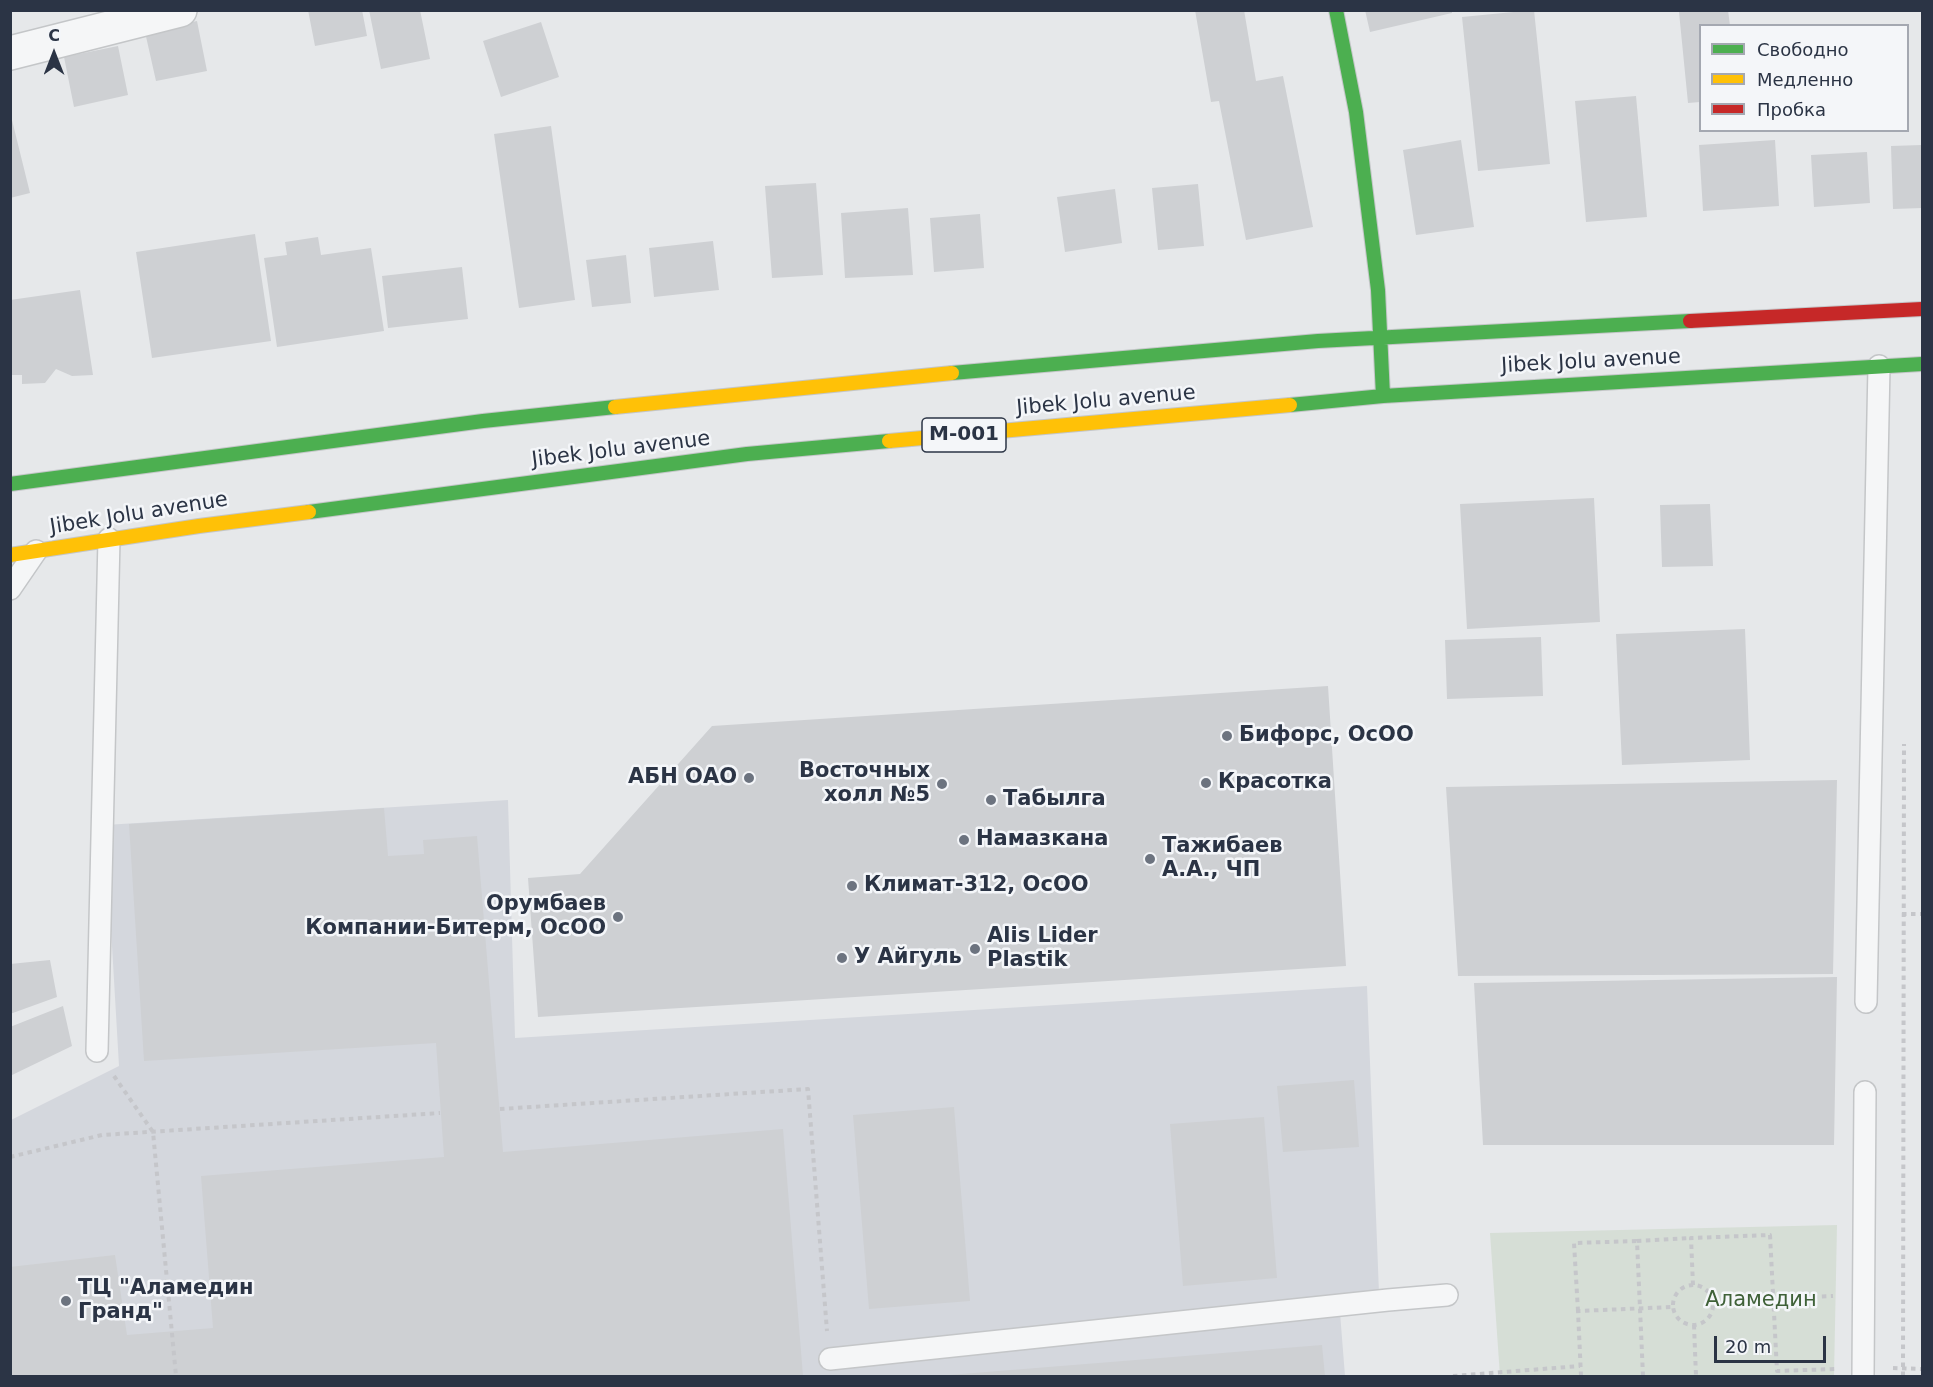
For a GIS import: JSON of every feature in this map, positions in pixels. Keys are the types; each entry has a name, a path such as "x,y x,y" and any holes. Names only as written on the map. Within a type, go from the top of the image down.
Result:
{"main road":[{"path":"1336,10 1356,112 1378,290 1383,396"},
{"name":"Jibek Jolu avenue","path":"10,484 506,418 913,376 1318,341 1923,309"},
{"name":"Jibek Jolu avenue","path":"10,555 109,539 747,454 1383,396 1923,364"}],"street":[{"path":"10,53 180,10"}],"lane":[{"path":"1866,1002 1879,366"},
{"path":"96,1050 109,539"},
{"path":"10,589 36,551"},
{"path":"1863,1372 1865,1092"},
{"path":"830,1359 1447,1295"}],"path":[{"path":"1903,1377 1904,739"},
{"path":"96,1050 153,1132 176,1377"},
{"path":"500,1108 808,1089 830,1359"},
{"path":"10,1157 102,1135 440,1113"},
{"path":"1581,1377 1574,1243 1770,1235 1777,1371 1863,1372 1923,1368"},
{"path":"1691,1238 1693,1285"},
{"path":"1637,1241 1643,1377"},
{"path":"1693,1285 1702,1287 1710,1294 1714,1302 1711,1314 1704,1322 1694,1325 1684,1323 1676,1316 1673,1307 1675,1296 1682,1288 1693,1285"},
{"path":"1714,1302 1903,1293"},
{"path":"1578,1311 1673,1307"},
{"path":"1694,1325 1696,1377"},
{"path":"1453,1376 1580,1366"}],"shaded area":[{"path":"508,800 515,1038 1367,986 1379,1293 1339,1300 1345,1376 11,1376 11,1120 119,1066 105,825"}],"green space":[{"name":"Аламедин","path":"1837,1225 1834,1376 1500,1376 1490,1233"}],"building":[{"path":"308,10 362,10 367,36 315,46"},
{"path":"369,10 420,10 430,59 381,69"},
{"path":"1195,10 1244,10 1256,81 1283,76 1313,227 1246,240 1219,101 1211,102"},
{"path":"1365,10 1452,10 1452,13 1370,32"},
{"path":"1534,10 1550,164 1478,171 1462,17"},
{"path":"1728,10 1730,24 1699,24 1699,102 1688,103 1679,12"},
{"path":"197,21 207,71 156,81 145,32"},
{"path":"541,22 559,77 501,97 483,41"},
{"path":"118,46 128,95 74,107 64,57"},
{"path":"1636,96 1647,217 1586,222 1575,101"},
{"path":"10,117 30,193 10,198"},
{"path":"551,126 575,300 519,308 494,134"},
{"path":"1461,140 1474,227 1416,235 1403,150"},
{"path":"1775,140 1779,206 1703,211 1699,145"},
{"path":"1922,145 1922,208 1893,209 1891,146"},
{"path":"1867,152 1870,203 1814,207 1811,155"},
{"path":"816,183 823,275 772,278 765,186"},
{"path":"1198,184 1204,246 1158,250 1152,188"},
{"path":"1115,189 1122,243 1065,252 1057,197"},
{"path":"908,208 913,275 845,278 841,213"},
{"path":"980,214 984,268 934,272 930,218"},
{"path":"255,234 271,341 152,358 136,252"},
{"path":"318,237 321,255 371,248 384,331 277,347 264,258 287,255 285,242"},
{"path":"713,241 719,290 654,297 649,248"},
{"path":"626,255 631,303 592,307 586,260"},
{"path":"462,267 468,319 388,328 382,276"},
{"path":"80,290 93,375 72,376 56,369 45,383 22,384 22,375 10,375 10,300"},
{"path":"1594,498 1600,622 1467,629 1460,504"},
{"path":"1710,504 1713,566 1662,567 1660,505"},
{"path":"1745,629 1750,760 1622,765 1616,634"},
{"path":"1541,637 1543,696 1447,699 1445,640"},
{"name":"Табылга","path":"1328,686 1346,966 538,1017 528,878 580,874 712,726"},
{"path":"1837,780 1833,974 1458,976 1446,787"},
{"path":"384,808 388,856 424,854 423,840 477,836 503,1152 783,1129 803,1376 10,1376 10,1267 115,1255 127,1335 213,1328 201,1176 444,1157 436,1043 144,1061 129,824"},
{"path":"50,960 57,997 10,1014 10,964"},
{"path":"1837,977 1834,1145 1483,1145 1474,983"},
{"path":"63,1006 72,1046 10,1076 10,1027"},
{"path":"1354,1080 1359,1147 1283,1152 1277,1086"},
{"path":"954,1107 970,1301 869,1309 853,1115"},
{"path":"1264,1117 1277,1278 1183,1286 1170,1124"},
{"path":"1322,1345 1325,1376 949,1376 949,1375"}],"traffic: fast":[{"path":"1336,10 1356,112 1378,290 1383,396"},
{"path":"952,373 1318,341 1690,321"},
{"path":"1290,405 1383,396 1922,364"},
{"path":"10,484 483,421 615,407"},
{"path":"309,512 747,454 889,441"}],"traffic: slow":[{"path":"615,407 952,373"},
{"path":"889,441 1290,405"},
{"path":"10,555 199,526 309,512"}],"traffic: jam":[{"path":"1690,321 1922,309"}],"place":[{"name":"Бифорс, ОсОО","path":"1227,736"},
{"name":"АБН ОАО","path":"749,778"},
{"name":"Красотка","path":"1206,783"},
{"name":"Восточных холл №5","path":"942,784"},
{"name":"Табылга","path":"991,800"},
{"name":"Намазкана","path":"964,840"},
{"name":"Тажибаев А.А., ЧП","path":"1150,859"},
{"name":"Климат-312, ОсОО","path":"852,886"},
{"name":"Орумбаев Компании-Битерм, ОсОО","path":"618,917"},
{"name":"Alis Lider Plastik","path":"975,949"},
{"name":"У Айгуль","path":"842,958"},
{"name":"ТЦ \"Аламедин Гранд\"","path":"66,1301"}]}
